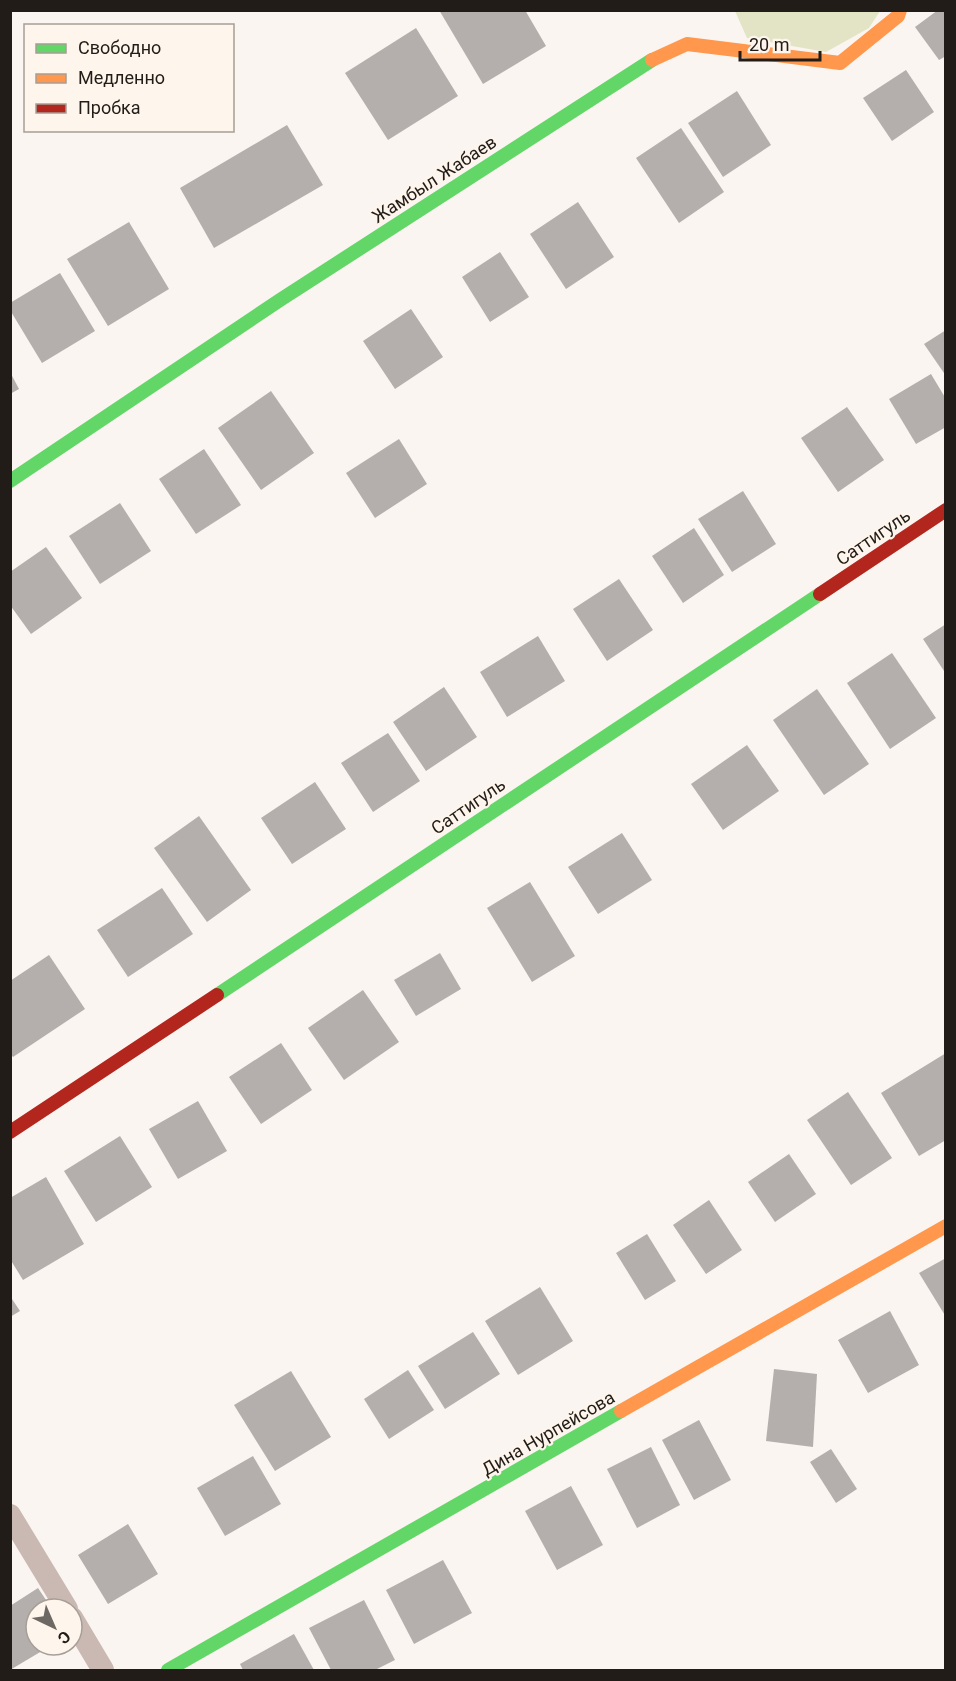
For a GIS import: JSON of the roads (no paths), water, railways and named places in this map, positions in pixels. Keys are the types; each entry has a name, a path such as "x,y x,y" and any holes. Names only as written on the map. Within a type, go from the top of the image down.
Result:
{"street":[{"name":"Жамбыл Жабаев","path":"10,481 290,294 652,60 687,45 840,63 898,16 900,10"},
{"name":"Саттигуль","path":"10,1132 945,510"},
{"name":"Дина Нурпейсова","path":"168,1671 945,1226"},
{"path":"10,1515 60,1597"},
{"path":"84,1639 103,1671"}]}
